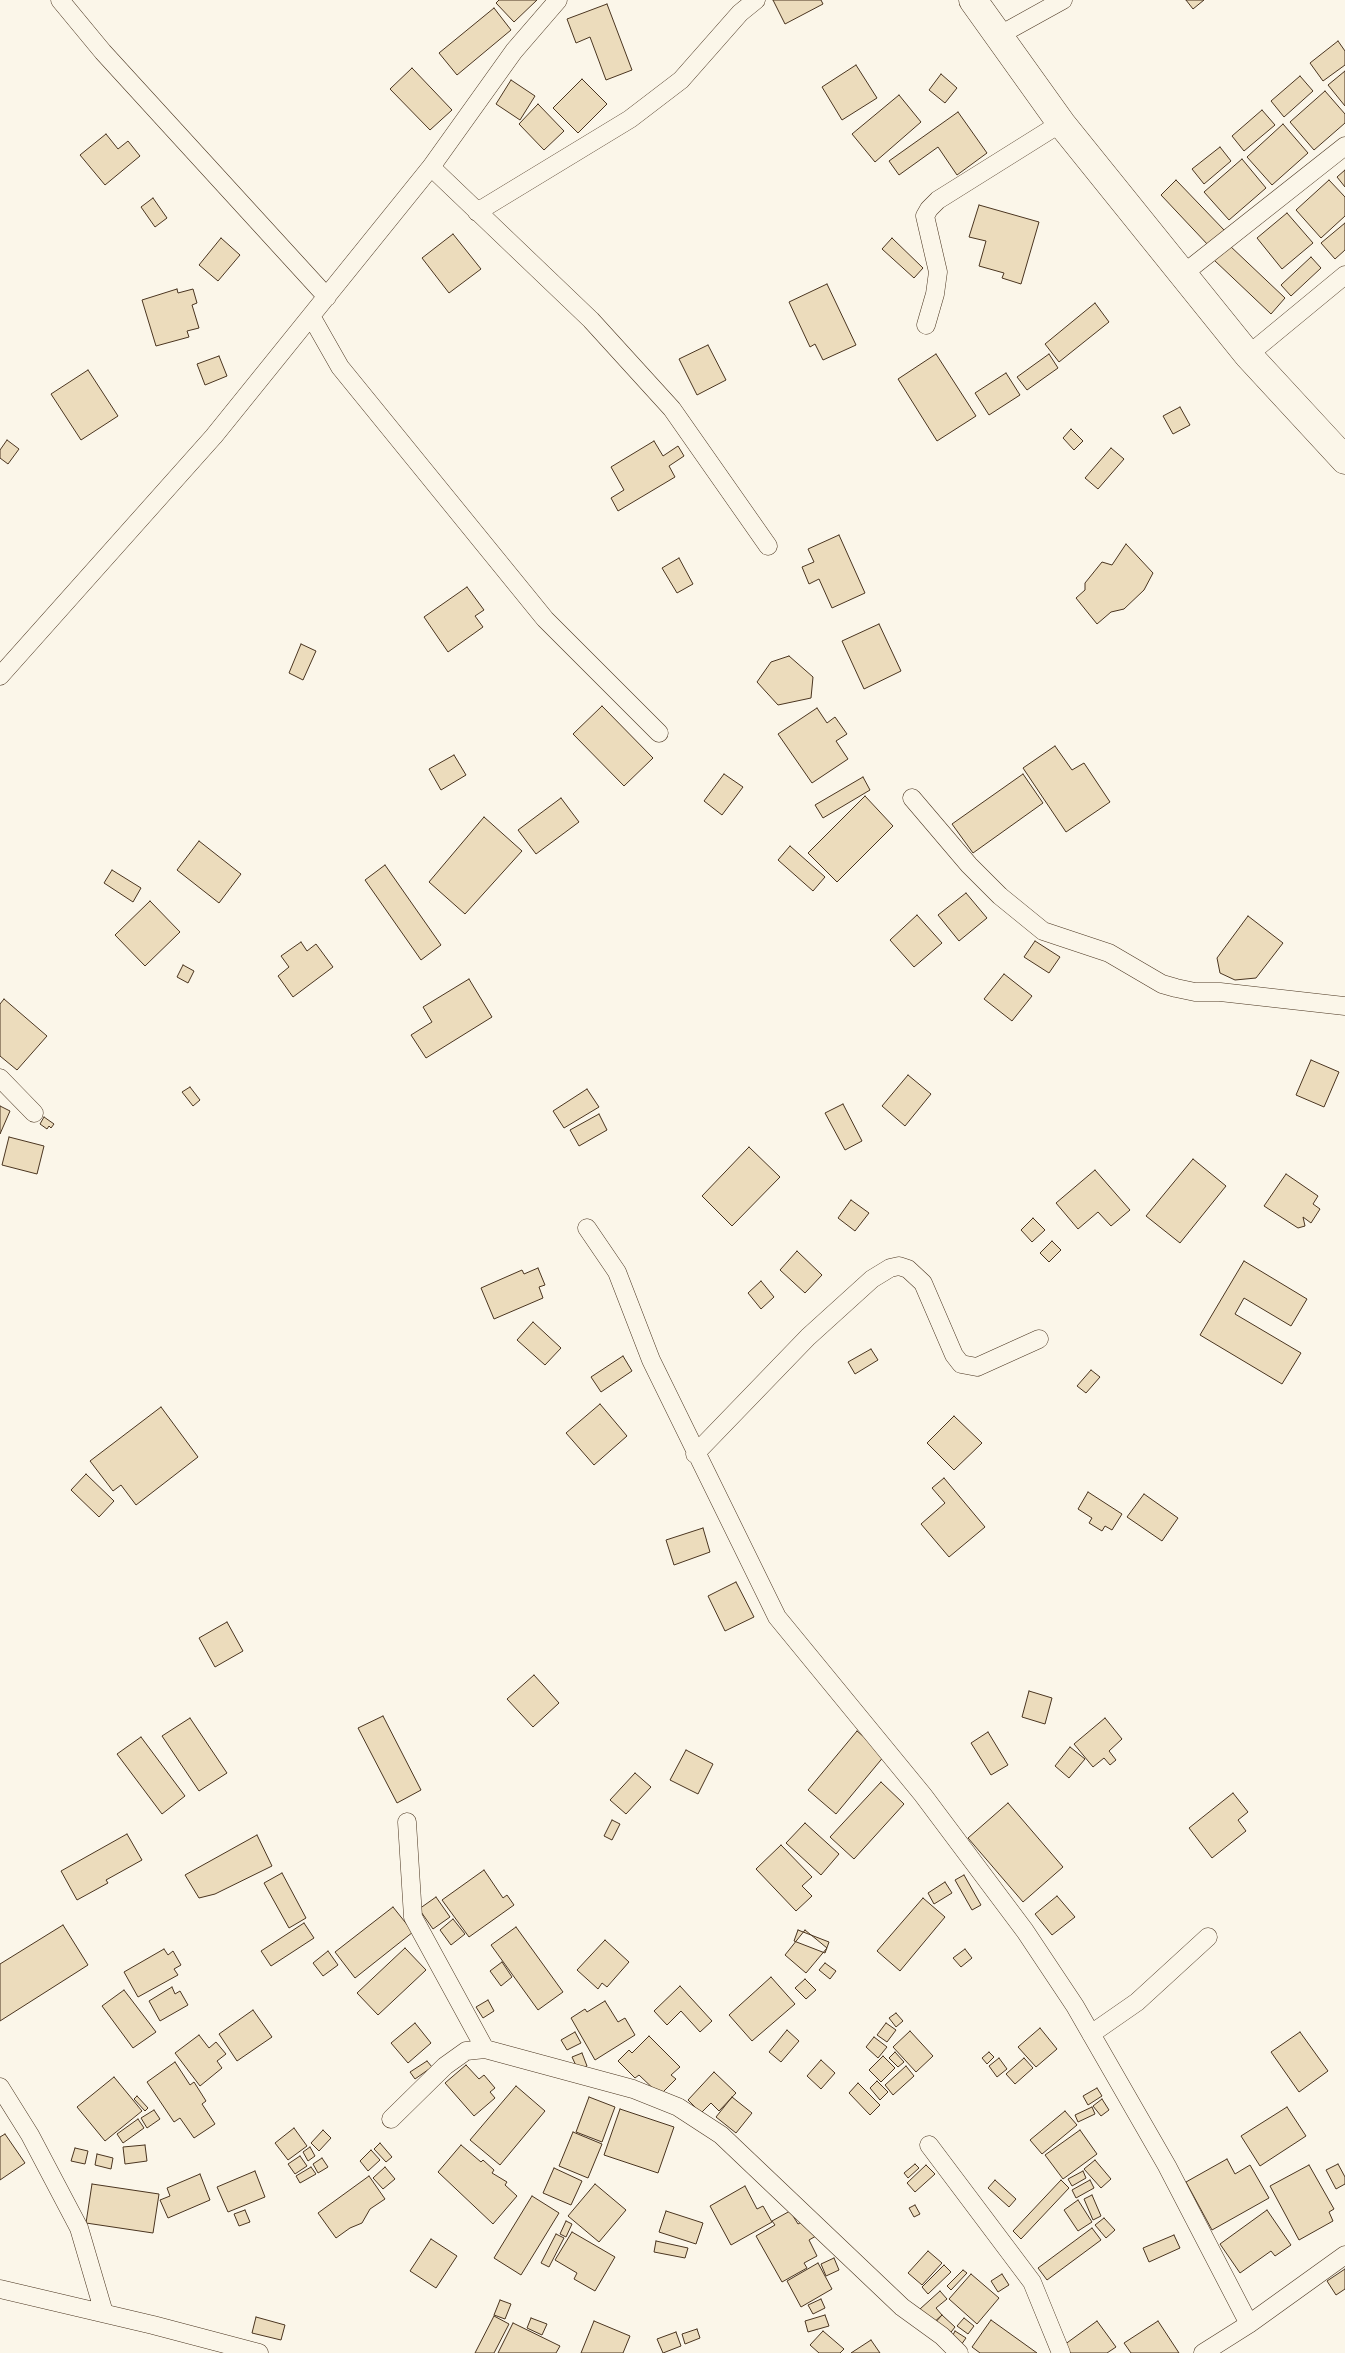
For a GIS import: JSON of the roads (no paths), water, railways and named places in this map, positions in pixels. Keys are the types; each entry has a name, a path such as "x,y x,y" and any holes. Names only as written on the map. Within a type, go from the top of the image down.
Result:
{"main road":[{"path":"973,0 1061,123 1248,355 1345,460"}],"street":[{"path":"60,0 103,52 327,297"},
{"path":"0,676 214,436 431,167 514,51 558,0"},
{"path":"477,212 630,119 681,80 740,13 756,0"},
{"path":"998,36 1063,0"},
{"path":"926,325 936,294 938,272 925,216 929,209 938,200 1061,123"},
{"path":"1183,274 1345,146"},
{"path":"431,167 591,320 672,409 768,546"},
{"path":"1248,355 1345,275"},
{"path":"311,316 340,367 538,611 659,733"},
{"path":"912,798 969,865 1000,896 1043,931 1109,953 1162,984 1176,988 1194,992 1220,992 1345,1006"},
{"path":"0,1078 34,1114"},
{"path":"586,1228 617,1272 651,1360 695,1454 777,1617 923,1795 1025,1931 1091,2034 1172,2174 1249,2324"},
{"path":"695,1454 814,1330 872,1279 890,1268 899,1266 908,1269 923,1283 954,1355 961,1364 977,1367 1039,1339"},
{"path":"407,1822 413,1917 485,2049"},
{"path":"1091,2034 1137,2002 1208,1937"},
{"path":"391,2119 446,2066 466,2051 485,2049 633,2089 678,2107 721,2135 902,2307 942,2336 959,2353"},
{"path":"0,2087 30,2135 79,2228 104,2313"},
{"path":"929,2145 1032,2282 1061,2353"},
{"path":"1203,2353 1249,2324 1345,2255"},
{"path":"0,2289 104,2313 259,2353"}]}
